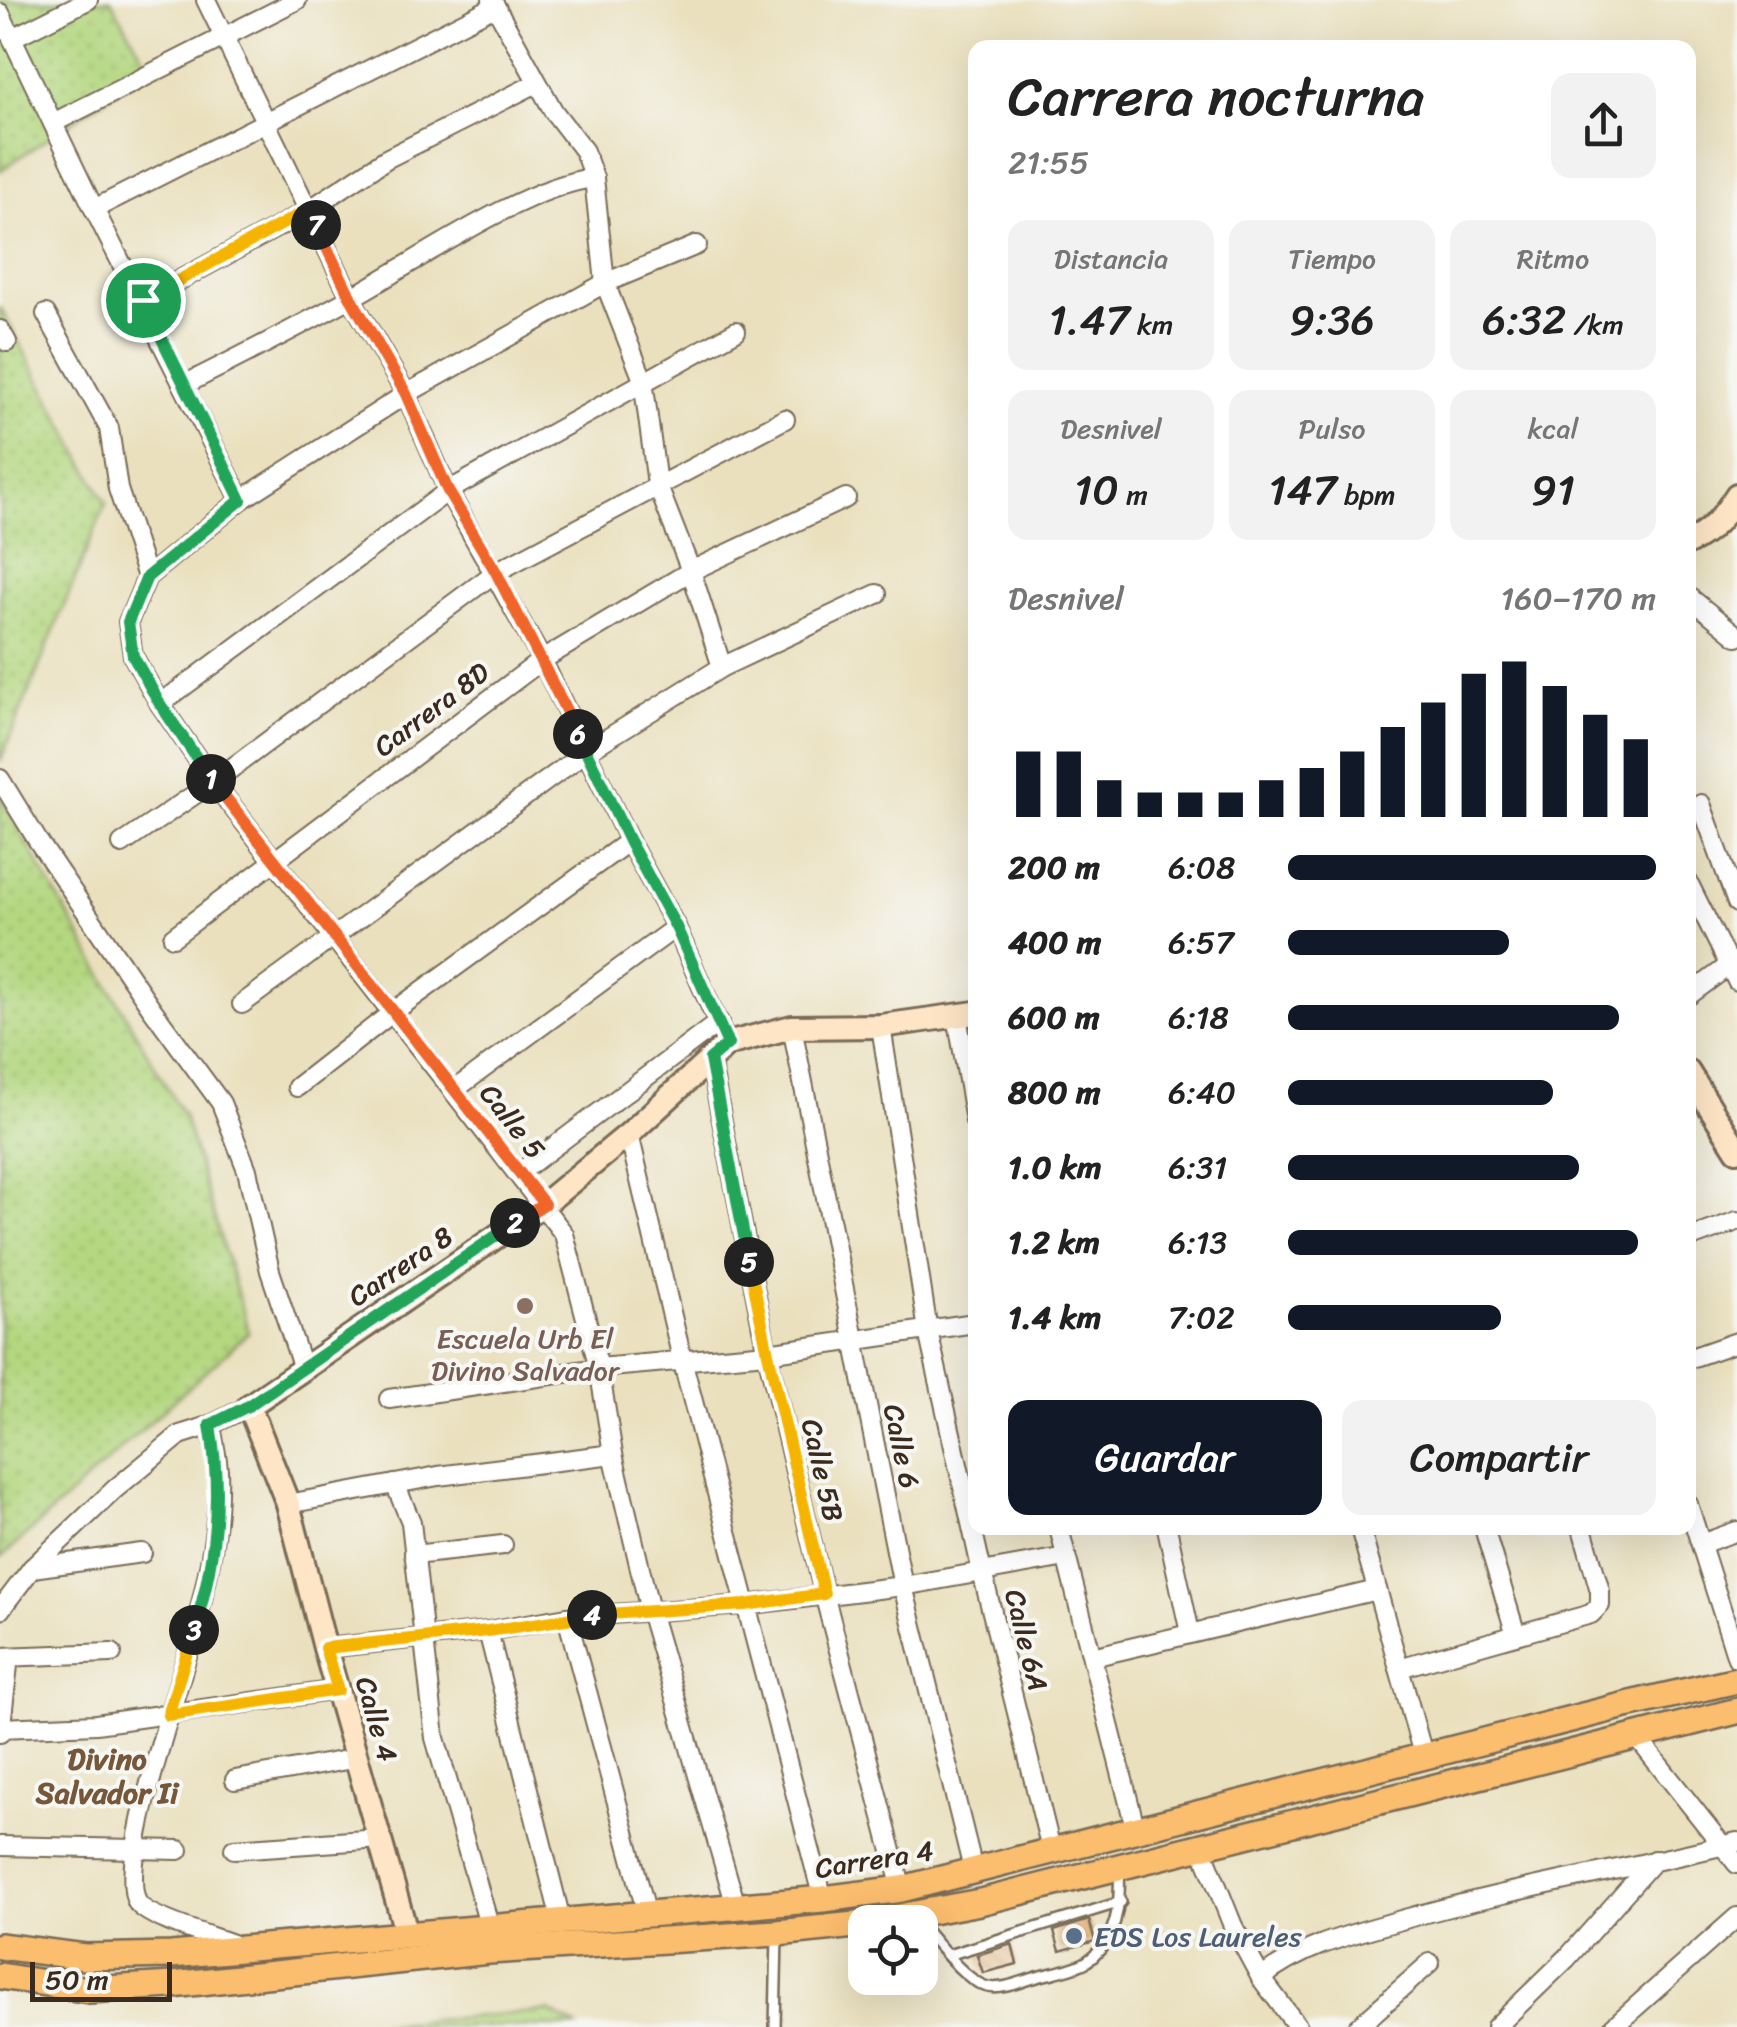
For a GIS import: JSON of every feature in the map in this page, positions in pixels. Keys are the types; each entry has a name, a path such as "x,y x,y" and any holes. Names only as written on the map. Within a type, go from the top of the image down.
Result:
{"main road":[{"name":"Carrera 4","path":"0,1946 85,1957 170,1955 823,1899 902,1888 1737,1680"},
{"path":"938,1915 1118,1866 1737,1711"},
{"path":"0,1976 89,1990 172,1986 489,1951 848,1925"}],"street":[{"path":"12,38 88,0"},
{"name":"Calle 5B","path":"206,0 351,298 406,394 448,491 496,572 629,841 676,927 719,1042 768,1353 824,1594 902,1888"},
{"path":"52,122 297,0"},
{"path":"94,209 267,124 494,3 554,112 584,151 594,178 605,283 643,380 657,484 722,667"},
{"path":"0,13 241,500"},
{"path":"143,300 308,210 386,158 537,82"},
{"path":"184,385 500,214 568,180 594,178"},
{"path":"46,314 109,428 118,490 147,577 241,500 406,394 605,283 697,245"},
{"path":"160,704 448,491 736,331"},
{"path":"122,844 213,782 496,572 785,418"},
{"path":"1696,539 1720,521 1737,495"},
{"name":"Carrera 8D","path":"173,937 542,660 691,571 846,498"},
{"name":"Calle 5","path":"147,577 128,622 133,656 160,704 213,782 564,1234 599,1368 613,1454 650,1611 736,1906"},
{"path":"242,1004 587,752 722,667 877,594"},
{"path":"1696,603 1737,636"},
{"path":"0,779 152,1009 222,1103 247,1170 270,1271 303,1369"},
{"path":"1701,804 1737,903"},
{"path":"298,1087 393,1012 629,841"},
{"path":"1696,897 1734,969 1696,991"},
{"path":"454,1090 676,927"},
{"path":"519,1173 719,1042 792,1027 881,1026 966,1015"},
{"name":"Calle 6A","path":"881,1026 928,1331 968,1510"},
{"name":"Calle 6","path":"792,1027 903,1586 974,1873"},
{"name":"Carrera 8","path":"32,1568 180,1435 248,1406 544,1204 629,1134 719,1042"},
{"path":"1696,1085 1737,1149"},
{"path":"629,1134 683,1363 823,1899"},
{"path":"1696,1237 1737,1221"},
{"path":"389,1399 599,1368 768,1353 968,1324"},
{"path":"1696,1356 1737,1342"},
{"name":"Calle 4","path":"248,1406 288,1504 408,1935"},
{"path":"210,1425 218,1470 213,1538 199,1616 168,1715 134,1851 133,1884 138,1904 157,1918 245,1948"},
{"path":"288,1504 395,1484 613,1454"},
{"path":"395,1484 411,1522 436,1738 490,1928"},
{"path":"1700,1544 1737,1530"},
{"path":"1696,1531 1737,1658"},
{"name":"Calle 6A","path":"974,1535 1052,1853"},
{"path":"1061,1535 1136,1831"},
{"path":"1169,1535 1190,1632"},
{"path":"1362,1535 1424,1758"},
{"path":"1486,1535 1516,1635"},
{"path":"1399,1668 1590,1614 1600,1605 1600,1591 1584,1535"},
{"path":"414,1555 503,1545"},
{"path":"0,1610 32,1568 142,1553"},
{"path":"325,1648 488,1631 567,1617 745,1605 903,1586 1066,1557"},
{"path":"1092,1656 1377,1590"},
{"path":"567,1617 648,1914"},
{"path":"488,1631 561,1920"},
{"path":"112,1653 4,1657 0,1730 96,1724 338,1690"},
{"path":"1636,1736 1730,1844 1737,1864"},
{"path":"235,1780 358,1758"},
{"path":"234,1849 381,1839"},
{"path":"1261,1978 1290,1956 1343,1936 1478,1898 1730,1844"},
{"path":"0,1846 180,1850"},
{"path":"1201,1846 1233,1926 1261,1978 1298,2027"},
{"path":"1496,2027 1567,1958 1654,1860"},
{"path":"1613,2027 1737,1918"},
{"path":"1358,2027 1430,1963"}],"lane":[{"path":"938,1944 972,1979 986,1987 1002,1988 1084,1963 1109,1936 1121,1902 1118,1866"},
{"path":"902,1888 910,1905"},
{"path":"948,1955 1121,1902"},
{"path":"775,2027 777,1933"}],"green space":[{"path":"0,0 111,0 150,68 0,171"},
{"path":"0,307 106,503 0,762"},
{"path":"0,796 184,1117 249,1332 0,1559"},
{"path":"549,2011 577,2027 351,2026"}],"building":[{"name":"EDS Los Laureles","path":"1089,1920 1095,1941 1060,1951 1054,1931"},
{"name":"EDS Los Laureles","path":"1012,1944 1017,1964 983,1973 977,1955"}],"place":[{"name":"Escuela Urb El Divino Salvador","path":"525,1306"},
{"name":"EDS Los Laureles","path":"1074,1936"}],"district":[{"name":"Divino Salvador Ii","path":"107,1776"}],"route":[{"path":"308,210 351,298 406,394 448,491 542,660 629,841 676,927 728,1044 710,1059 768,1353 824,1594 745,1605 567,1617 488,1631 325,1648 338,1690 168,1715 199,1616 213,1538 218,1470 210,1425 248,1406 544,1204 213,782 133,656 128,622 147,577 241,500 143,300 308,210"}]}
